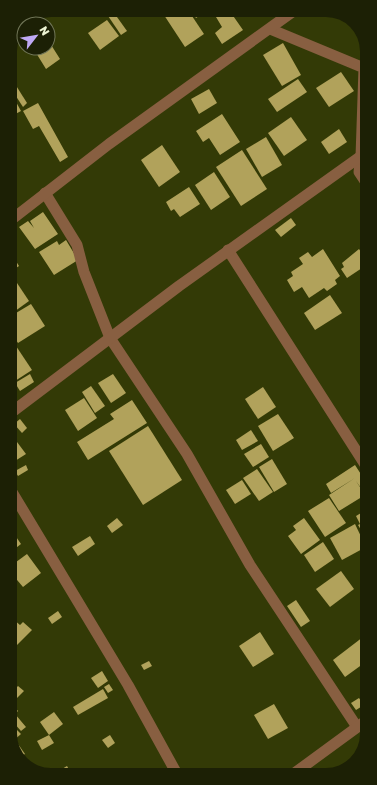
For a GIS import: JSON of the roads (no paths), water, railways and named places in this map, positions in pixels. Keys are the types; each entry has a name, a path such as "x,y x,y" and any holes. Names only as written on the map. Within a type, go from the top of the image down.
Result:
{"street":[{"path":"17,215 109,144 270,29 284,17"},
{"path":"270,29 360,66"},
{"path":"17,408 228,250 360,157"},
{"path":"337,173 360,176"},
{"path":"45,193 77,246 84,272 110,338 188,454 250,565 357,727"},
{"path":"228,250 360,457"},
{"path":"17,500 128,685 174,768"},
{"path":"301,768 360,725"}]}
